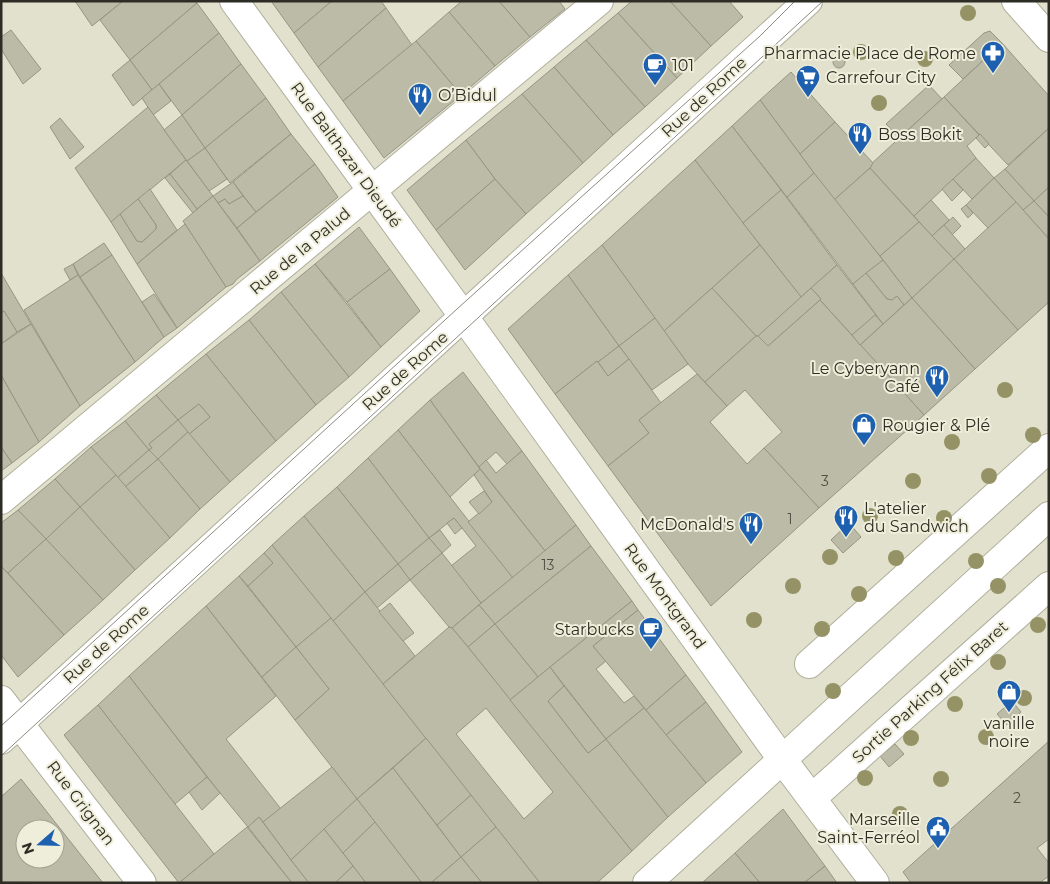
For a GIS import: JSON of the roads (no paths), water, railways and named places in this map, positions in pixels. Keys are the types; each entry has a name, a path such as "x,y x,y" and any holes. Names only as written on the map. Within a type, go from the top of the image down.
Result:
{"street":[{"name":"Rue Balthazar Dieudé","path":"234,1 461,313"},
{"name":"Rue de la Palud","path":"1,500 599,1"},
{"name":"Rue de Rome","path":"10,731 461,313 808,1"},
{"path":"1016,1 1049,38"},
{"name":"Rue Montgrand","path":"461,313 782,759 875,883"},
{"path":"809,664 1049,448"},
{"path":"647,883 1049,516"},
{"name":"Sortie Parking Félix Baret","path":"812,798 1049,586"},
{"name":"Rue Grignan","path":"1,700 10,731 142,883"}],"tram line":[{"path":"1,726 457,309 760,36 795,1"},
{"path":"1,756 823,1"}],"place":[{"name":"Pharmacie Place de Rome","path":"993,74"},
{"name":"101","path":"655,86"},
{"name":"Carrefour City","path":"808,98"},
{"name":"O’Bidul","path":"420,116"},
{"name":"Boss Bokit","path":"860,155"},
{"name":"Le Cyberyann Café","path":"937,398"},
{"name":"Rougier & Plé","path":"864,446"},
{"name":"L'atelier du Sandwich","path":"846,538"},
{"name":"McDonald's","path":"751,545"},
{"name":"Starbucks","path":"651,650"},
{"name":"vanille noire","path":"1009,713"},
{"name":"Marseille Saint-Ferréol","path":"938,849"}]}
